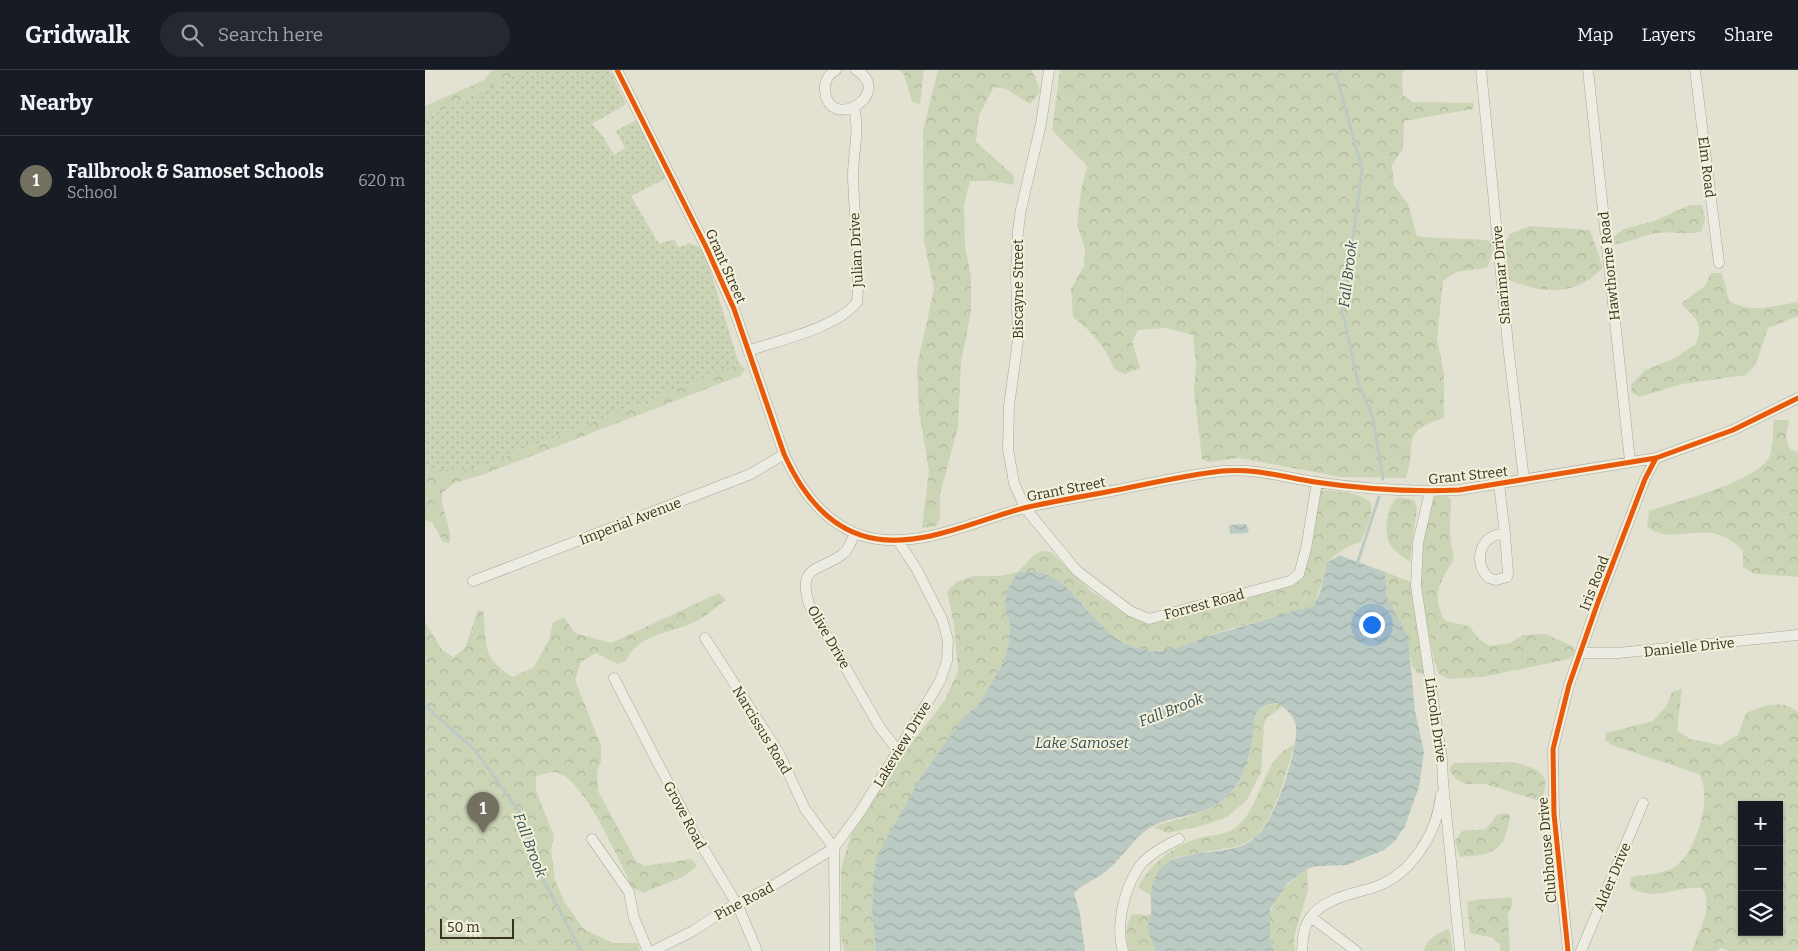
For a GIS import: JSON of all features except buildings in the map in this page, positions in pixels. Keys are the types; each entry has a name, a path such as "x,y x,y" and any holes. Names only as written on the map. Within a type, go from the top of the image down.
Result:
{"street":[{"name":"Grant Street","path":"617,70 707,249 734,309 784,454 804,493 836,523 855,533 876,539 898,541 920,539 1025,508 1219,472 1241,470 1317,482 1430,492 1499,484 1656,458 1733,430 1798,398"},
{"path":"836,70 828,77 825,83 827,97 837,107 843,109 854,107 862,102 867,90 864,77 856,70"},
{"name":"Biscayne Street","path":"1025,508 1014,483 1007,427 1018,340 1016,275 1018,231 1021,209 1041,124 1049,70"},
{"name":"Sharimar Drive","path":"1481,70 1511,382 1524,480"},
{"name":"Hawthorne Road","path":"1588,70 1630,461"},
{"name":"Elm Road","path":"1695,70 1719,264"},
{"name":"Julian Drive","path":"747,351 827,323 849,313 857,302 853,177 857,137 854,107"},
{"name":"Imperial Avenue","path":"473,581 751,474 784,454"},
{"name":"Iris Road","path":"1561,718 1580,653 1645,479 1656,458"},
{"name":"Forrest Road","path":"1025,508 1077,571 1130,611 1149,619 1290,581 1299,574 1306,549 1317,482"},
{"path":"1499,484 1505,534"},
{"name":"Lincoln Drive","path":"1430,492 1418,542 1416,586 1442,760 1460,951"},
{"name":"Olive Drive","path":"855,533 845,553 812,569 806,579 806,593 809,604 879,726 898,751"},
{"name":"Lakeview Drive","path":"834,848 860,812 940,682 947,661 948,640 941,619 929,593 898,541"},
{"name":"Danielle Drive","path":"1580,653 1618,653 1798,635"},
{"name":"Narcissus Road","path":"705,638 779,753 805,809 834,848"},
{"name":"Grove Road","path":"615,678 693,831 737,904 757,951"},
{"name":"Clubhouse Drive","path":"1561,718 1553,749 1553,793 1568,951"},
{"path":"1302,951 1304,930 1311,917 1334,900 1376,886 1395,876 1412,862 1433,824 1440,803 1443,782"},
{"name":"Alder Drive","path":"1581,951 1643,803"},
{"path":"592,839 629,892 635,918 648,951"},
{"path":"1123,951 1120,924 1132,882 1143,863 1159,849 1179,839"},
{"path":"834,848 835,951"},
{"name":"Pine Road","path":"653,951 693,931 834,848"},
{"path":"1311,917 1356,951"}],"green space":[{"path":"492,70 526,70 425,118 425,106 484,80"},
{"path":"526,70 610,70 626,104 592,124 604,138 614,155 625,148 616,131 636,120 667,178 631,196 659,244 674,239 679,248 689,243 699,247 705,253 739,364 473,470 437,470 425,466 425,118"},
{"path":"899,70 924,70 920,104 912,102 904,74"},
{"path":"938,70 1031,70 1036,78 1040,92 1030,104 1006,89 994,87 979,115 976,142 1013,175 1014,185 993,181 970,181 964,204 965,246 971,277 971,311 961,363 958,427 940,494 940,519 936,526 922,528 929,471 919,411 917,366 934,289 924,241 923,131"},
{"path":"1060,70 1404,70 1402,76 1403,95 1413,102 1474,103 1473,109 1404,121 1403,149 1392,165 1394,185 1408,204 1417,236 1491,241 1492,255 1487,268 1456,272 1443,281 1437,339 1444,374 1444,418 1420,428 1415,434 1412,440 1406,478 1341,477 1239,458 1209,462 1202,459 1194,391 1196,364 1193,335 1166,328 1138,330 1132,342 1140,368 1125,374 1114,369 1098,340 1073,317 1071,289 1084,266 1085,249 1077,225 1081,191 1087,166 1052,130"},
{"path":"1690,205 1702,205 1705,219 1701,232 1657,233 1614,244 1614,236 1624,229 1654,221"},
{"path":"1530,226 1590,230 1603,268 1581,284 1558,290 1534,288 1509,280 1505,243 1510,234"},
{"path":"1711,273 1722,273 1729,301 1754,308 1798,302 1798,316 1768,328 1756,364 1746,375 1682,384 1639,397 1632,392 1631,385 1645,370 1671,360 1696,344 1699,330 1697,321 1681,303 1705,286"},
{"path":"739,364 745,369 740,376 482,475 454,483 442,493 450,543 443,542 433,523 425,520 425,466 437,470 473,470"},
{"path":"1774,420 1789,420 1786,438 1790,449 1798,452 1798,577 1755,574 1743,567 1743,551 1720,535 1698,533 1672,535 1656,532 1647,527 1649,511 1734,482 1751,474 1763,465 1771,451"},
{"path":"1320,491 1350,493 1363,497 1368,500 1372,508 1361,542 1341,551 1327,565 1313,606 1216,633 1190,644 1168,650 1146,650 1130,646 1102,629 1084,605 1045,574 1018,573 1005,608 1010,624 1008,647 1002,665 979,704 962,720 921,777 874,871 872,911 876,951 844,951 841,936 841,868 852,832 892,769 945,700 958,671 954,624 947,592 956,582 973,576 1000,576 1018,572 1032,557 1041,551 1051,552 1091,591 1127,615 1155,622 1296,584 1303,574"},
{"path":"1446,495 1451,500 1450,535 1454,560 1444,576 1439,589 1438,604 1445,621 1469,626 1479,639 1489,646 1510,643 1523,635 1545,634 1574,647 1575,653 1569,659 1483,677 1448,679 1438,673 1432,652 1420,587 1423,540 1434,496"},
{"path":"1398,497 1414,500 1417,507 1410,562 1393,548 1387,538 1387,518 1391,506"},
{"path":"1385,572 1411,582 1424,673 1418,674 1412,666 1407,637 1387,598"},
{"path":"719,593 726,600 700,619 653,636 637,646 626,661 618,664 596,653 581,662 575,680 601,746 601,761 597,772 598,791 636,861 644,866 692,859 697,866 685,876 643,893 632,887 600,822 578,789 566,777 555,772 536,776 536,791 554,836 551,849 555,880 565,903 584,929 613,943 638,943 640,951 425,951 425,622 442,650 453,657 465,648 478,610 483,611 487,650 495,663 513,677 534,667 549,640 553,622 564,617 575,633 611,643"},
{"path":"1682,689 1677,730 1690,739 1720,745 1738,735 1746,713 1753,710 1779,704 1798,712 1798,951 1728,951 1721,948 1717,951 1692,951 1706,911 1706,895 1702,888 1657,894 1639,892 1630,887 1631,877 1666,871 1684,859 1701,822 1704,795 1703,783 1699,774 1612,745 1605,740 1606,733 1653,721 1666,706 1672,692"},
{"path":"1279,703 1283,707 1267,717 1264,724 1261,772 1247,800 1227,817 1205,825 1168,833 1153,827 1211,808 1231,792 1243,774 1248,760 1253,724 1258,712 1269,705"},
{"path":"1295,744 1280,792 1267,822 1256,837 1239,846 1177,857 1157,876 1151,896 1138,887 1155,864 1170,852 1187,842 1226,833 1240,824 1247,815 1275,760 1283,751"},
{"path":"1512,762 1528,766 1541,773 1546,784 1540,801 1485,784 1466,784 1455,778 1449,770 1453,763"},
{"path":"1503,813 1510,814 1502,843 1490,852 1460,857 1455,841 1462,831 1486,829 1497,815"},
{"path":"1307,869 1308,890 1294,937 1295,951 1274,951 1270,937 1270,913 1279,895"},
{"path":"1511,897 1513,904 1508,914 1510,951 1500,951 1500,944 1493,938 1470,933 1467,902"},
{"path":"1132,914 1152,915 1148,927 1156,951 1129,951 1126,932"},
{"path":"1449,929 1453,951 1424,951 1430,940 1437,934"}],"water":[{"path":"1246,524 1249,530 1247,533 1230,534 1229,525"},
{"name":"Lake Samoset","path":"1339,555 1385,572 1387,598 1408,637 1415,711 1424,752 1419,787 1405,826 1395,841 1384,850 1347,865 1318,866 1307,869 1287,884 1270,909 1270,937 1274,951 1156,951 1148,926 1153,884 1161,868 1174,859 1226,850 1243,845 1257,836 1271,815 1284,784 1296,738 1294,720 1278,703 1268,705 1256,713 1247,763 1239,781 1228,795 1209,809 1167,820 1148,829 1136,839 1111,867 1074,893 1080,914 1085,951 876,951 872,911 874,871 878,854 921,777 962,719 979,704 1002,665 1008,647 1010,624 1005,608 1006,592 1018,572 1041,573 1057,580 1114,636 1129,645 1155,651 1173,649 1218,633 1313,606 1320,593 1327,563"}],"waterway":[{"name":"Fall Brook","path":"1341,70 1336,74 1362,169 1343,313 1358,383 1373,418 1383,479"},
{"name":"Fall Brook","path":"1357,564 1379,497"},
{"name":"Fall Brook","path":"425,706 475,750 523,817 537,868 581,951"}],"cycle path":[{"path":"617,70 707,249 734,309 784,454 791,469 809,497 820,509 832,520 860,535 877,539 914,539 952,531 1024,508 1170,479 1234,470 1369,488 1423,491 1459,490 1656,458 1733,430 1798,398"},
{"path":"1568,951 1554,814 1553,749 1569,685 1598,602 1645,479 1656,458"}],"place":[{"name":"Fallbrook & Samoset Schools","path":"483,833"}]}
